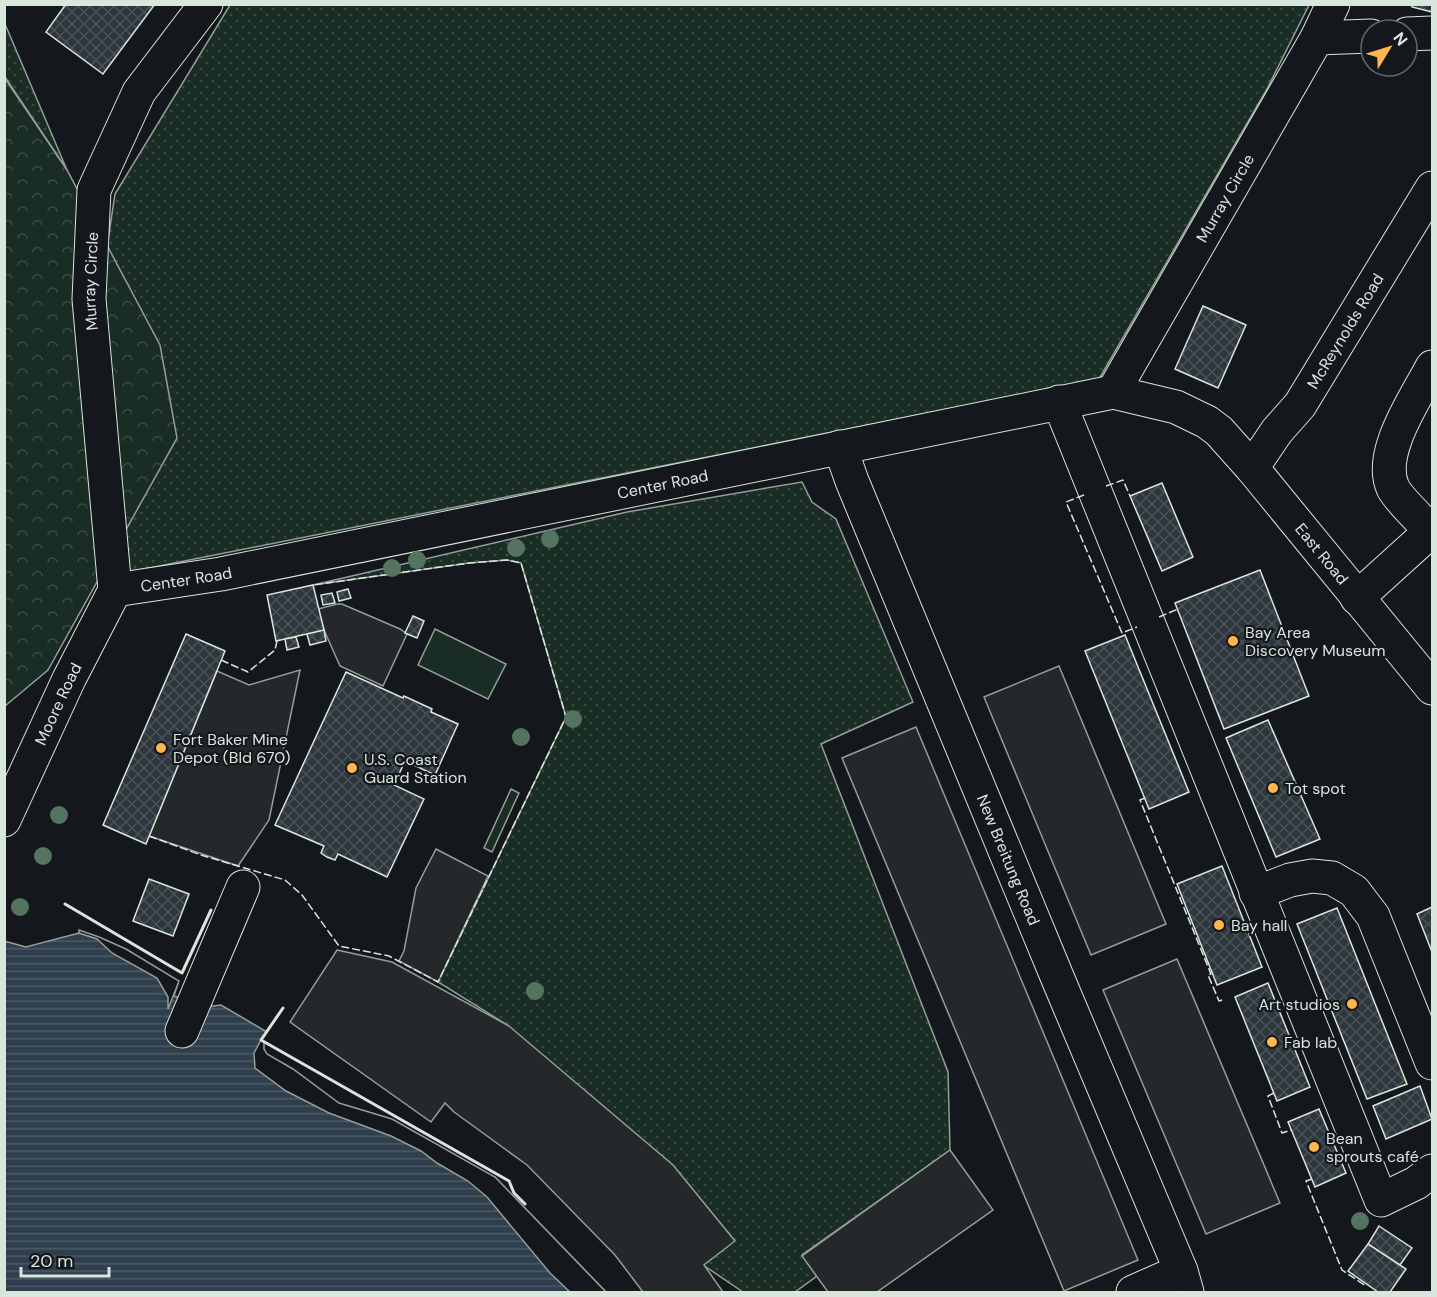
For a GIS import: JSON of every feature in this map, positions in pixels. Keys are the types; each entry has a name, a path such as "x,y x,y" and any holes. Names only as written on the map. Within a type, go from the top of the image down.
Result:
{"street":[{"name":"Murray Circle","path":"115,590 89,299 94,190 139,92 206,4"},
{"name":"Murray Circle","path":"1113,392 1317,38 1333,4"},
{"path":"1317,38 1359,36"},
{"name":"McReynolds Road","path":"1252,468 1277,431 1300,405 1432,188"},
{"path":"1358,598 1431,531 1393,488 1389,466 1393,442 1432,367"},
{"name":"Center Road","path":"115,590 221,574 1113,392 1159,402 1191,413 1207,422"},
{"path":"1059,402 1381,1200 1416,1183 1432,1171"},
{"name":"East Road","path":"1207,422 1219,431 1252,468 1432,688"},
{"name":"New Breitung Road","path":"840,447 852,481 1184,1282"},
{"name":"Moore Road","path":"4,820 69,680 115,590"},
{"path":"1256,893 1290,880 1312,876 1332,878 1354,891 1373,916 1432,1063"},
{"path":"182,1031 243,887"},
{"path":"1132,1293 1184,1282"}],"green space":[{"path":"230,5 1309,5 1267,89 1099,379 114,575 106,254 115,194"},
{"path":"5,24 67,170 5,77"},
{"path":"4,77 67,170 160,345 177,438 48,670 5,706"},
{"path":"802,482 812,502 836,519 913,702 821,744 948,1072 950,1150 802,1255 817,1276 795,1292 743,1292 703,1265 509,1026 438,982 566,717 521,563 507,560 469,563 313,585 627,512"},
{"path":"435,629 506,664 488,699 418,665"},
{"path":"511,789 519,793 492,852 484,848"}],"shaded area":[{"path":"342,604 407,634 383,686 340,666 324,630 318,609"},
{"path":"1059,666 1166,924 1091,955 984,697"},
{"path":"300,670 269,820 238,866 149,836 217,671 249,685"},
{"path":"916,727 1138,1260 1064,1291 842,758"},
{"path":"436,849 488,876 438,982 399,961 404,951 416,888"},
{"path":"337,950 392,962 509,1026 673,1165 735,1241 704,1265 723,1292 643,1292 615,1255 527,1165 445,1103 431,1122 290,1022"},
{"path":"1177,959 1280,1203 1206,1234 1103,990"},
{"path":"950,1150 993,1210 877,1292 828,1292 802,1256"}],"water":[{"path":"79,933 98,939 178,983 174,996 204,1007 221,1005 267,1032 261,1040 265,1056 338,1106 495,1177 606,1292 5,1292 4,941 26,947"}],"pier":[{"path":"79,930 126,949 179,981 168,1009 168,997 157,978 112,953 97,939 79,933"},
{"path":"261,1040 264,1042 267,1054 293,1069 339,1103 392,1119 495,1177 606,1292 570,1292 550,1273 487,1197 468,1181 421,1151 391,1136 329,1113 286,1091 255,1068 254,1053"}],"building":[{"path":"66,4 155,4 103,74 46,32"},
{"path":"1412,4 1432,4 1432,12 1412,7"},
{"path":"1203,306 1246,325 1218,388 1175,369"},
{"path":"1162,483 1193,557 1162,571 1130,496"},
{"path":"1260,570 1309,696 1224,729 1175,603"},
{"path":"313,585 324,630 276,641 267,595"},
{"path":"348,589 351,598 339,601 337,592"},
{"path":"332,593 335,603 323,605 321,595"},
{"path":"413,616 424,621 417,638 405,633"},
{"path":"324,630 326,641 310,645 307,634"},
{"name":"Fort Baker Mine Depot (Bld 670)","path":"186,634 225,651 146,844 103,825"},
{"path":"1125,635 1189,792 1149,809 1085,651"},
{"path":"296,637 299,647 287,650 285,639"},
{"name":"U.S. Coast Guard Station","path":"346,672 432,709 431,712 458,724 435,775 405,761 394,785 424,799 387,877 338,854 335,860 327,857 321,853 324,846 275,825"},
{"name":"Tot spot","path":"1268,720 1320,839 1276,857 1226,738"},
{"name":"Bay hall","path":"1222,866 1262,967 1217,985 1177,884"},
{"path":"149,879 189,894 173,936 133,921"},
{"path":"1432,907 1432,952 1417,914"},
{"name":"Art studios","path":"1337,908 1407,1084 1367,1099 1297,924"},
{"name":"Fab lab","path":"1268,983 1310,1087 1277,1101 1235,997"},
{"path":"1420,1086 1432,1119 1386,1139 1373,1106"},
{"path":"1319,1109 1346,1173 1315,1187 1288,1122"},
{"path":"1379,1226 1412,1248 1400,1265 1368,1244"},
{"path":"1368,1244 1406,1269 1390,1292 1378,1292 1348,1271"}],"fence":[{"path":"1106,486 1123,480 1130,496"},
{"path":"1084,495 1066,502 1122,633 1137,627"},
{"path":"149,836 201,855 285,880 302,895 339,946 389,956 438,982 566,717 521,563 507,560 469,563 313,585"},
{"path":"1159,617 1178,609"},
{"path":"221,660 248,672 275,650 277,641"},
{"path":"1145,798 1140,800 1211,974 1208,975 1219,1001 1225,999"},
{"path":"1274,1093 1268,1096 1282,1133 1291,1130"},
{"path":"1312,1179 1306,1181 1342,1270 1366,1286"}],"wall":[{"path":"65,904 182,973 211,910"},
{"path":"283,1008 261,1040 509,1181 514,1193 525,1204"}],"place":[{"name":"Bay Area Discovery Museum","path":"1233,641"},
{"name":"Fort Baker Mine Depot (Bld 670)","path":"161,748"},
{"name":"U.S. Coast Guard Station","path":"352,768"},
{"name":"Tot spot","path":"1273,788"},
{"name":"Bay hall","path":"1219,925"},
{"name":"Art studios","path":"1352,1004"},
{"name":"Fab lab","path":"1272,1042"},
{"name":"Bean sprouts café","path":"1314,1147"}]}
